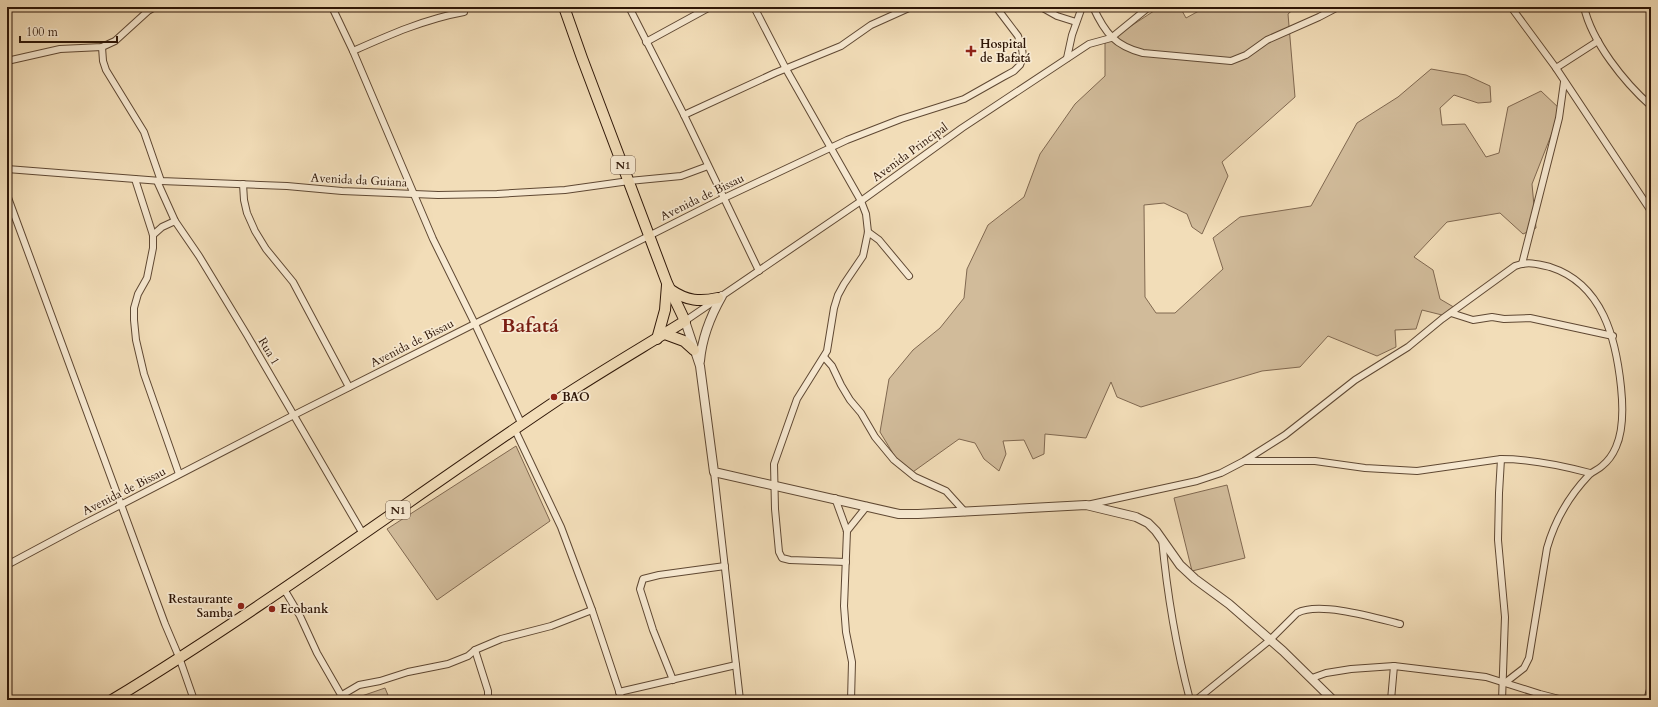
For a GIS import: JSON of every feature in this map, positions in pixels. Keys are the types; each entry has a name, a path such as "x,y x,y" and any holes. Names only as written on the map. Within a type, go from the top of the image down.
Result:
{"main road":[{"name":"N1","path":"112,700 284,589 518,427 596,375 685,322 669,287 584,64 564,7"},
{"path":"694,350 684,341 661,336 669,287 681,297 690,300 701,301 720,297"}],"street":[{"path":"143,16 144,7"},
{"path":"7,61 60,49 102,47 115,41 155,7"},
{"path":"332,7 433,239 475,324 561,527 592,610 622,700"},
{"path":"628,7 684,115 759,271"},
{"path":"646,42 710,7"},
{"path":"754,7 786,69 861,201 866,214 868,232 863,256 844,284 834,308 827,351 805,384 790,415 774,464 778,552 782,558 790,560 846,562"},
{"path":"684,115 841,46 871,25 911,7"},
{"name":"Avenida de Bissau","path":"7,566 179,474 724,198 847,140 901,119 964,99 1014,71 1023,58 1022,48 1018,36 996,7"},
{"path":"1041,7 1057,16 1076,22"},
{"path":"1067,58 1076,22 1082,7"},
{"path":"1093,7 1098,19 1111,38 1131,50 1143,53 1231,61 1246,55 1267,40 1338,7"},
{"name":"Avenida Principal","path":"685,322 861,201 962,128 1089,44 1111,38 1149,7"},
{"path":"1511,7 1556,68 1651,211"},
{"path":"1584,7 1591,31 1627,83 1651,106"},
{"path":"352,50 404,28 442,16 464,12"},
{"path":"1556,68 1598,41"},
{"name":"Rua 1","path":"102,47 103,61 106,70 144,132 159,181 175,221 199,256 363,534"},
{"path":"1522,264 1559,118 1564,82"},
{"name":"Avenida da Guiana","path":"7,169 159,181 243,184 414,194 471,195 564,190 629,181 681,176 708,166"},
{"path":"136,179 153,235 153,248 147,278 138,294 134,308 134,320 144,374 179,474"},
{"path":"243,184 247,213 256,231 266,249 293,282 349,387"},
{"path":"7,195 194,700"},
{"path":"153,235 162,227 175,221"},
{"path":"868,232 879,240 909,276"},
{"path":"714,472 774,484 899,514 966,512 1086,505 1197,481 1221,473 1244,461 1285,435 1355,380 1408,347 1506,272 1522,264 1534,263 1543,265 1564,272 1572,277 1596,303 1609,325 1617,356 1622,412 1619,436 1611,457 1602,466 1590,473 1567,502 1552,531 1547,548 1528,658 1524,668 1504,681"},
{"path":"720,297 705,330 701,346 700,366 714,472 740,700"},
{"path":"1451,313 1473,320 1492,317 1504,319 1530,318 1613,336"},
{"path":"685,322 700,366"},
{"path":"824,357 832,366 850,400 894,460 915,476 946,491 966,512"},
{"path":"1244,461 1315,461 1365,468 1417,471 1501,459 1536,460 1590,473"},
{"path":"1501,459 1498,540 1505,617 1504,681 1502,700"},
{"path":"835,498 846,531 844,606 846,632 852,662 851,700"},
{"path":"1086,505 1136,517 1148,523 1162,538 1180,564 1190,574 1229,604 1283,650 1333,700"},
{"path":"846,531 867,506"},
{"path":"1162,538 1169,600 1190,700"},
{"path":"673,680 653,630 640,589 640,583 643,579 659,575 725,566"},
{"path":"284,589 300,616 316,653 343,698 359,685 380,681 408,672 448,664 468,656 475,650 501,638 551,626 592,610"},
{"path":"1196,700 1270,640 1297,613 1302,610 1323,609 1337,611 1400,624"},
{"path":"475,650 488,691 488,700"},
{"path":"619,692 736,665"},
{"path":"1391,700 1394,666"},
{"path":"1312,678 1326,673 1345,670 1394,666 1453,672 1504,681 1540,694 1563,700"},
{"path":"1647,700 1651,686"}],"shaded area":[{"path":"1160,7 1180,7 1186,18 1206,7 1296,7 1288,14 1295,97 1222,162 1228,176 1202,234 1192,227 1187,214 1164,203 1144,205 1145,297 1156,313 1175,313 1223,269 1213,238 1240,217 1311,206 1357,123 1398,97 1431,69 1466,75 1490,86 1491,102 1478,103 1454,95 1440,108 1442,125 1465,124 1486,157 1499,153 1508,107 1541,91 1561,110 1532,184 1536,228 1523,234 1500,213 1447,222 1414,257 1433,270 1440,299 1457,309 1450,317 1422,310 1416,329 1395,330 1396,347 1377,356 1328,336 1300,367 1262,371 1141,407 1117,397 1111,382 1086,438 1045,434 1044,454 1033,459 1024,440 1003,441 1006,454 999,471 984,459 975,443 959,439 910,474 897,460 880,432 889,379 913,350 940,328 964,298 967,269 988,225 1024,197 1040,154 1075,104 1105,76 1105,43"},
{"path":"516,446 550,521 437,600 387,529"},
{"path":"1227,485 1245,558 1192,571 1174,498"},
{"path":"385,688 390,700 353,700 353,699"}],"place":[{"name":"Hospital de Bafatá","path":"971,51"},
{"name":"BAO","path":"554,397"},
{"name":"Restaurante Samba","path":"241,606"},
{"name":"Ecobank","path":"272,609"}],"district":[{"name":"Bafatá","path":"530,325"}]}
